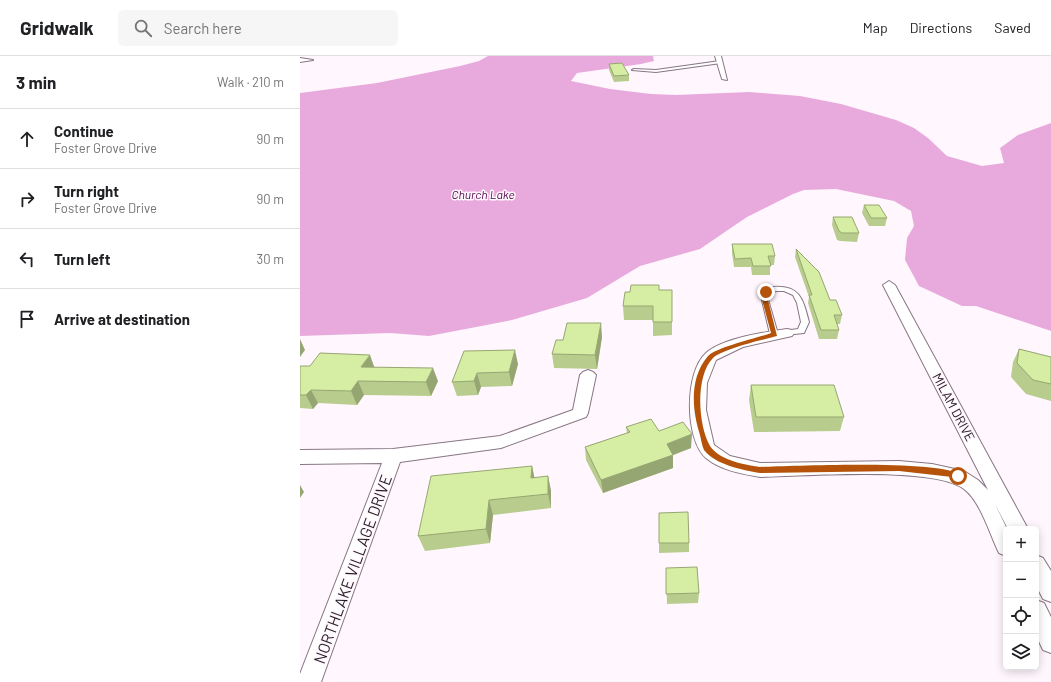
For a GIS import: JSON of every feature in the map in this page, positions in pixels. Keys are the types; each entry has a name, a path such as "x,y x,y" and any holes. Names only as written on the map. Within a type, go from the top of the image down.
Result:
{"street":[{"path":"719,59 725,79"},
{"path":"300,60 310,60"},
{"name":"MILAM DRIVE","path":"889,285 1016,526"},
{"path":"781,334 727,349 711,357 701,375 696,395 698,419 707,448 724,460 741,467 760,470 899,468 932,471 958,476 972,486 982,496 1003,541"},
{"path":"300,457 393,456 501,442 580,413 588,375"},
{"name":"NORTHLAKE VILLAGE DRIVE","path":"309,682 393,456"},
{"path":"1039,570 1051,592"},
{"path":"1039,616 1051,642"}],"lane":[{"path":"634,70 656,71 719,59"},
{"path":"776,289 795,292 799,298 805,322 801,330 781,334 764,296 770,290 776,289"}],"water":[{"name":"Church Lake","path":"488,56 653,56 654,61 641,64 577,73 571,81 610,89 651,94 676,95 749,92 800,96 841,104 896,120 914,128 928,138 947,156 982,166 1004,163 1000,148 1018,135 1051,123 1051,331 976,306 962,306 919,286 905,260 907,238 914,226 911,211 894,201 836,189 804,190 793,194 747,217 700,249 640,266 587,298 512,320 429,336 390,333 300,336 300,93 377,83 460,66 479,61"}],"building":[{"path":"622,63 629,75 614,76 609,64"},
{"path":"864,205 879,205 887,218 871,218"},
{"path":"833,217 852,217 859,233 842,233 839,231"},
{"path":"732,244 772,244 775,256 768,256 771,266 753,266 751,258 735,259"},
{"path":"796,249 819,272 830,300 836,300 842,315 834,315 839,330 821,330 809,295 812,295"},
{"path":"631,285 659,285 659,290 672,290 672,322 653,322 653,306 623,306 625,292 630,292"},
{"path":"567,323 601,323 595,355 552,354 556,340 563,340"},
{"path":"1019,349 1051,357 1051,384 1033,380 1017,363"},
{"path":"515,350 509,372 477,373 474,381 452,382 464,351"},
{"path":"320,353 370,355 361,367 433,368 426,382 358,381 351,391 311,390 306,395 300,395 300,366 310,366"},
{"path":"751,385 834,385 844,417 756,417"},
{"path":"651,419 659,431 683,422 692,434 667,444 673,455 601,480 585,447 630,432 626,427"},
{"path":"532,466 531,478 548,476 548,494 489,500 486,529 418,536 431,476"},
{"path":"688,512 689,543 659,543 659,513"},
{"path":"697,567 699,593 666,594 666,568"}],"route":[{"path":"766,292 764,296 774,334 727,349 711,357 701,375 696,395 698,419 707,448 724,460 741,467 760,470 899,468 932,471 958,476"}]}
